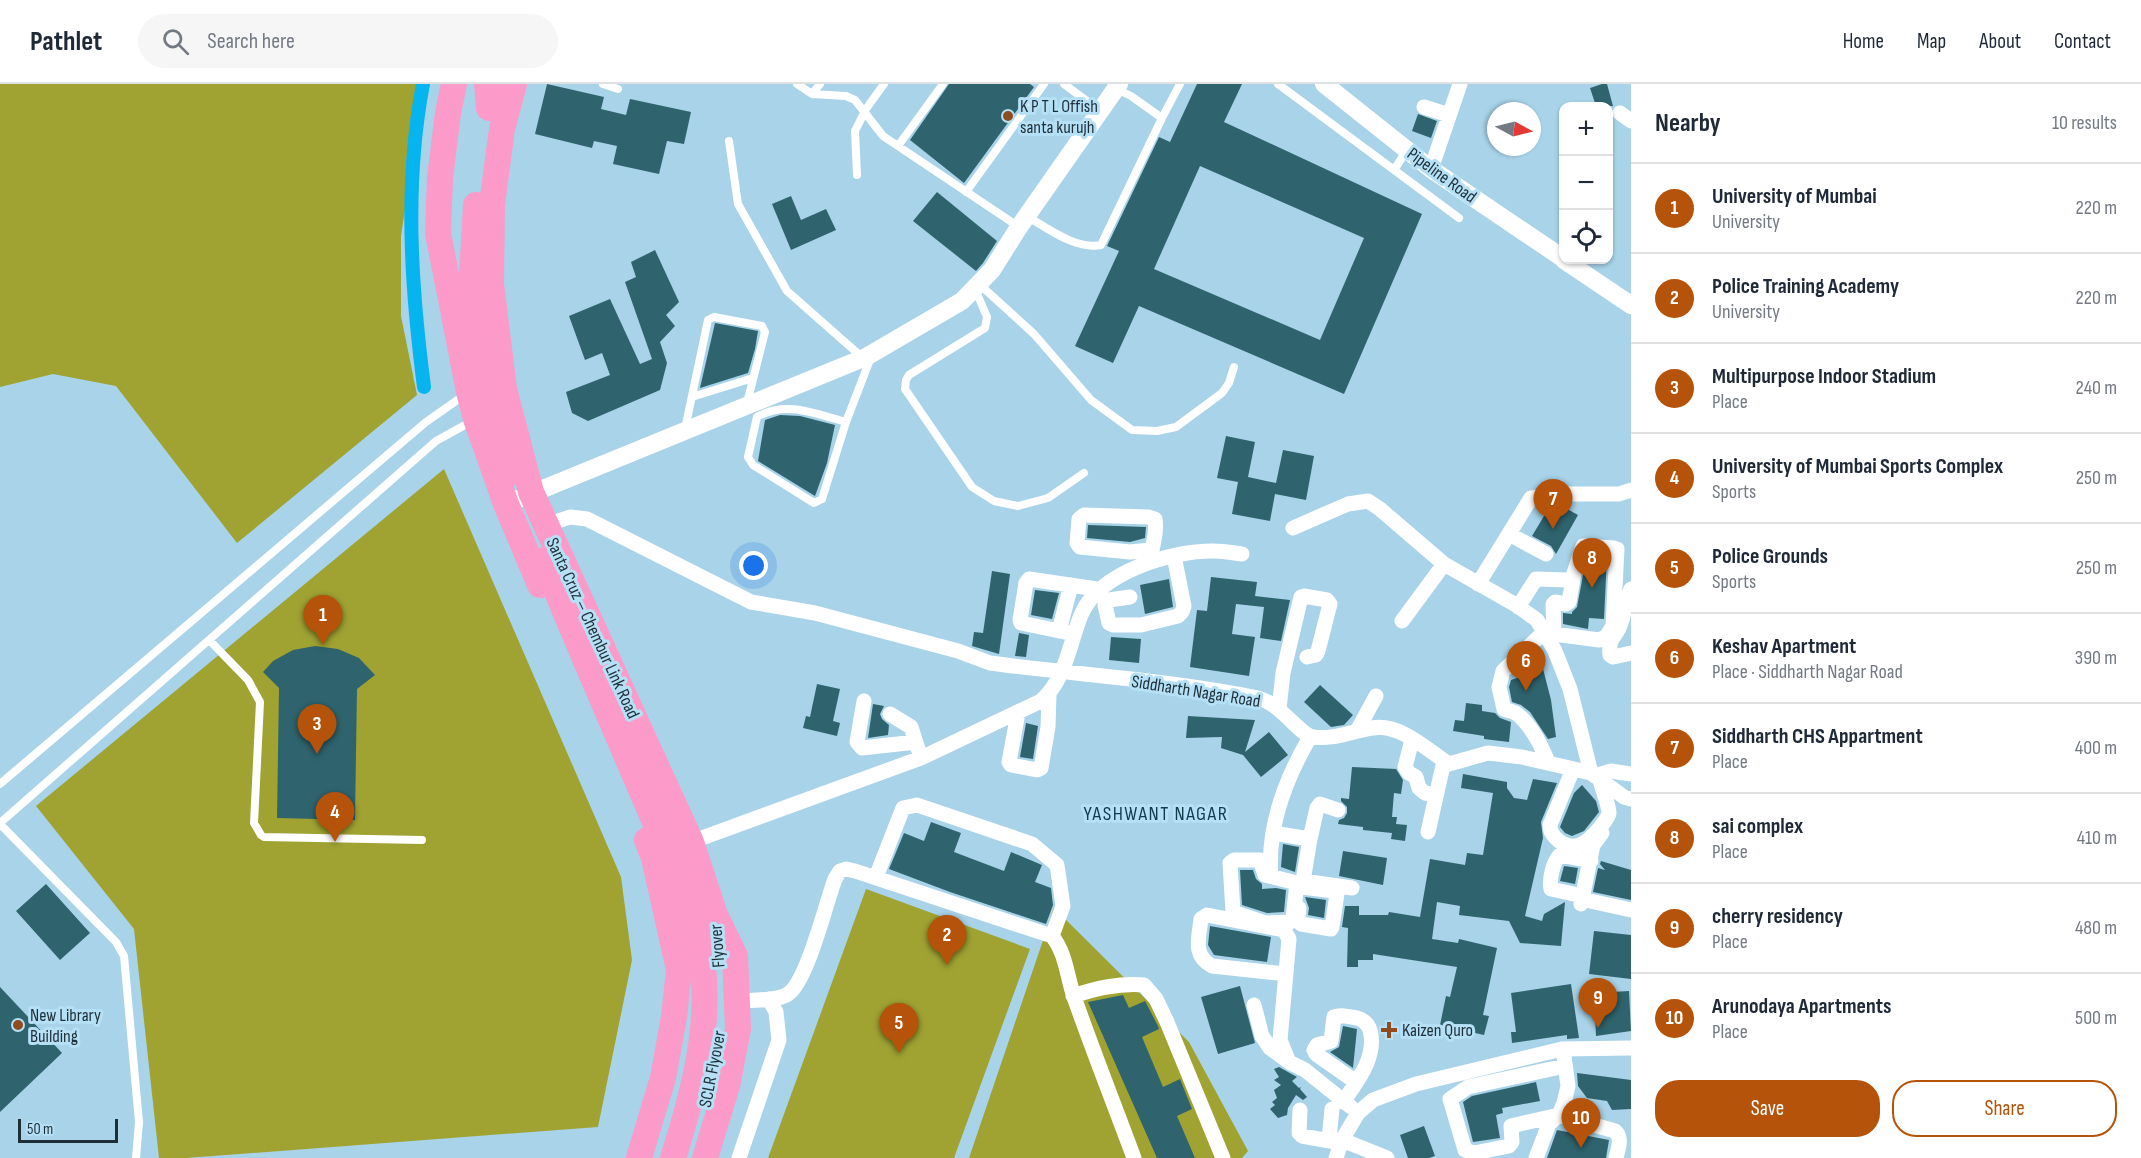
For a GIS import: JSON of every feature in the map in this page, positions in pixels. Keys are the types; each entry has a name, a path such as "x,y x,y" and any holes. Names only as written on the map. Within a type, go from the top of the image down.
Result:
{"highway":[{"name":"Santa Cruz – Chembur Link Road","path":"454,84 441,167 438,233 469,392 476,419 506,504 626,786 654,858 679,970 674,1017 663,1078 639,1158"},
{"name":"Santa Cruz – Chembur Link Road","path":"514,84 502,129 492,204 491,284 504,388 531,492 691,842 715,915 735,956 738,1029 727,1086 705,1158"},
{"path":"491,92 476,198 472,276 479,355 495,428 514,486 551,579 681,884 704,978 701,1050 682,1131 673,1158"},
{"name":"Flyover","path":"715,915 715,949 720,978"},
{"name":"SCLR Flyover","path":"691,1158 717,1053 721,1017 720,978"}],"street":[{"name":"Pipeline Road","path":"1324,84 1431,169 1559,256"},
{"path":"1431,169 1460,84"},
{"path":"506,504 746,406 794,396 962,301 992,270 1118,86"},
{"path":"1425,107 1450,114"},
{"name":"Pipeline Road","path":"1571,264 1631,305"},
{"path":"1478,584 1531,498 1569,494 1619,494 1631,490"},
{"path":"1293,528 1348,504 1368,501 1444,564 1518,607 1537,620 1548,634 1570,690 1613,818 1593,845 1584,900"},
{"path":"1067,632 1080,618 1084,607 1097,589 1151,556 1157,531 1155,519 1149,517 1084,515 1079,519 1077,543 1080,547 1151,556 1174,556 1214,551 1242,554"},
{"name":"Siddharth Nagar Road","path":"546,525 570,517 587,519 751,602 815,613 958,651 990,663 1197,688 1262,699 1279,709 1310,737"},
{"path":"1509,534 1546,554"},
{"path":"1548,634 1599,640 1606,637 1613,626 1617,549 1582,546 1569,602 1552,604 1552,623 1548,634 1503,671 1499,687 1504,709 1515,712 1519,716 1540,743 1548,762"},
{"path":"1130,597 1109,600 1105,605 1109,623 1117,627 1141,625 1178,616 1184,606 1174,556"},
{"path":"1402,621 1444,564"},
{"path":"1067,632 1021,622 1026,583 1029,579 1097,589"},
{"path":"1518,607 1536,579 1567,580"},
{"path":"691,842 921,758 1041,701 1052,691 1062,673 1071,585"},
{"path":"1279,709 1283,673 1301,597 1304,596 1327,600 1330,604 1318,651 1316,655 1306,657"},
{"path":"1629,599 1621,624 1609,643 1610,655 1616,657 1631,652"},
{"path":"1080,618 1106,615"},
{"path":"1017,713 1009,762 1011,765 1037,770 1041,768 1048,727 1049,694"},
{"path":"1357,731 1376,696"},
{"path":"864,700 857,742 859,745 862,747 916,742"},
{"path":"890,714 910,727 921,758"},
{"path":"1266,855 1234,860 1230,863 1233,912 1266,923 1292,920 1298,883 1271,876 1266,855 1287,785 1298,757 1310,737 1325,738 1373,728 1391,728 1449,764 1488,753 1522,756 1573,769 1600,780 1624,797 1631,799"},
{"path":"1412,740 1405,767 1416,777 1419,788 1425,793 1436,795"},
{"path":"1428,832 1444,761"},
{"path":"1573,769 1550,825 1555,838 1565,845 1576,847 1583,845 1607,818 1609,812 1600,780"},
{"path":"1600,780 1611,771 1631,774"},
{"path":"1338,810 1320,804 1317,808 1302,884 1352,888"},
{"path":"876,877 903,808 917,805 1032,844 1057,865 1063,906 1052,936"},
{"path":"1273,833 1310,839"},
{"path":"1591,861 1560,855 1556,859 1550,883 1551,889 1584,900 1631,910"},
{"path":"738,1001 787,996 797,987 835,879 840,871 846,869 1052,936 1063,955 1074,996 1134,1158"},
{"path":"1286,974 1212,966 1203,961 1198,948 1201,919 1207,915 1284,930 1289,939 1286,974 1280,1040 1289,1062"},
{"path":"1074,996 1104,986 1144,985 1156,999 1167,1022 1222,1158"},
{"path":"739,1158 779,1040 776,1012 769,999"},
{"path":"1254,1005 1262,1036 1270,1048 1305,1070 1337,1105 1358,1113"},
{"path":"1336,1158 1337,1105 1356,1082 1370,1058 1373,1043 1368,1026 1362,1019 1339,1015 1334,1017 1331,1041 1317,1045 1314,1050 1316,1054 1356,1082"},
{"path":"1337,1141 1358,1113 1373,1100 1416,1084 1562,1049 1631,1048"},
{"path":"1536,1158 1549,1124 1559,1115 1568,1086 1562,1049"},
{"path":"1450,1099 1468,1088 1565,1066"},
{"path":"1445,1077 1465,1150 1468,1152 1474,1153 1509,1146 1512,1142 1511,1126 1559,1115 1619,1134 1616,1158"},
{"path":"1300,1110 1299,1133 1302,1136 1337,1141 1387,1158"}],"lane":[{"path":"603,84 618,89"},
{"path":"797,84 812,94 846,96 855,100 883,136 966,192 1023,222 1090,247 1101,244 1180,84"},
{"path":"812,94 819,84"},
{"path":"857,175 855,131 866,109 884,84"},
{"path":"898,146 943,84"},
{"path":"966,192 1044,84"},
{"path":"1064,84 1101,111"},
{"path":"1278,84 1459,218"},
{"path":"1118,86 1162,118"},
{"path":"729,141 738,204 787,291 868,355 822,499 814,503 753,465 748,457 757,417 794,396 846,422"},
{"path":"1394,170 1407,150"},
{"path":"977,286 1034,334 1091,400 1132,430 1176,427 1222,393 1229,383 1234,367"},
{"path":"977,286 987,317 985,328 909,375 905,389 972,487 994,501 1018,506 1048,498 1084,473"},
{"path":"685,431 708,320 714,317 762,326 765,332 746,406"},
{"path":"692,397 753,378"},
{"path":"0,784 426,422 469,392 504,388"},
{"path":"136,1158 139,1122 124,956 116,942 0,823 436,441 476,419 504,388"},
{"path":"209,640 248,680 260,702 254,824 261,835 264,837 422,840"}],"shaded area":[{"path":"0,84 424,84 401,236 401,316 417,395 237,543 116,386 53,374 0,387"},
{"path":"444,469 621,877 632,960 598,1127 186,1158 159,1158 134,929 36,806"},
{"path":"866,889 1030,949 954,1158 768,1158"},
{"path":"1054,908 1189,1042 1248,1151 1242,1158 969,1158"}],"building":[{"path":"547,84 604,97 601,109 626,115 630,99 691,112 684,144 667,141 659,174 613,164 617,146 594,141 592,148 535,134"},
{"path":"949,84 1030,84 1034,87 964,183 910,140"},
{"path":"1197,84 1242,84 1224,122 1422,214 1344,394 1139,306 1113,363 1075,346 1119,251 1107,246 1159,137 1170,142","holes":["1200,166 1364,238 1320,340 1154,269"]},
{"path":"1607,84 1612,102 1595,102 1590,88"},
{"path":"1418,114 1437,121 1431,138 1412,131"},
{"path":"937,192 997,241 976,271 913,221"},
{"path":"791,196 801,220 826,209 836,230 791,250 772,204"},
{"path":"655,250 679,302 666,315 675,326 660,342 667,363 660,390 588,421 572,413 566,392 610,375 602,353 585,360 569,316 610,299 640,364 652,359 625,282 636,277 631,262"},
{"path":"715,323 758,331 755,349 748,373 700,388"},
{"path":"780,415 800,416 835,425 827,463 815,496 758,461 765,420"},
{"path":"1226,436 1255,442 1248,477 1276,483 1283,450 1314,456 1306,500 1275,494 1270,521 1232,514 1238,482 1217,478"},
{"path":"1560,505 1578,515 1556,554 1551,546 1532,536 1550,506"},
{"path":"1088,525 1146,527 1145,538 1130,542 1087,538"},
{"path":"1590,556 1607,557 1604,619 1589,618 1588,629 1563,624 1563,613 1572,614 1577,607 1583,575"},
{"path":"992,571 1010,574 999,654 972,646 974,632 983,633"},
{"path":"1211,577 1257,582 1255,596 1290,600 1281,641 1260,638 1264,607 1236,604 1232,634 1255,637 1249,676 1190,667 1197,610 1207,611"},
{"path":"1169,579 1173,607 1145,614 1140,585"},
{"path":"1035,590 1059,593 1052,619 1031,615"},
{"path":"1019,633 1029,635 1026,657 1015,656"},
{"path":"1111,637 1141,639 1139,663 1109,660"},
{"path":"315,646 338,649 359,658 375,675 357,689 355,820 277,818 279,688 263,672 273,661 293,650"},
{"path":"1535,654 1536,662 1541,661 1551,700 1556,737 1548,739 1530,712 1512,702 1509,687 1511,680 1520,677 1518,670"},
{"path":"817,684 840,689 833,721 840,723 837,736 803,728 806,716 810,717"},
{"path":"1320,685 1353,715 1344,725 1331,727 1304,702"},
{"path":"1466,703 1482,705 1482,711 1495,713 1500,718 1511,722 1509,742 1484,739 1484,736 1453,731 1455,720 1464,721"},
{"path":"873,704 884,706 880,714 889,725 888,735 868,738"},
{"path":"1188,716 1255,720 1245,752 1269,732 1288,755 1261,777 1243,755 1221,748 1222,737 1186,738"},
{"path":"1026,723 1038,726 1033,759 1020,757"},
{"path":"1352,767 1396,769 1403,780 1401,794 1394,793 1392,817 1397,817 1396,824 1407,825 1405,841 1391,839 1392,833 1363,830 1363,827 1338,824 1347,813 1347,807 1341,798 1349,799"},
{"path":"1463,774 1507,782 1507,788 1514,798 1527,800 1533,779 1557,783 1541,822 1543,838 1525,916 1542,921 1544,914 1565,902 1561,946 1520,943 1509,921 1459,915 1460,906 1437,902 1432,939 1458,943 1459,939 1497,948 1483,1015 1489,1016 1484,1035 1440,1025 1446,996 1450,997 1457,967 1373,954 1373,960 1358,960 1358,967 1347,967 1348,928 1342,927 1345,906 1359,906 1359,915 1388,915 1389,912 1420,917 1430,859 1465,865 1467,853 1483,855 1493,793 1461,788"},
{"path":"1582,785 1596,801 1599,812 1584,831 1572,836 1560,827 1574,793"},
{"path":"931,822 961,833 954,852 1004,871 1011,852 1042,865 1035,882 1051,888 1053,905 1046,924 889,869 904,833 924,841"},
{"path":"1283,844 1299,847 1295,872 1281,867"},
{"path":"1343,851 1387,858 1383,885 1339,876"},
{"path":"1601,861 1631,870 1631,900 1593,892 1598,868 1605,870 1600,864"},
{"path":"1564,866 1578,868 1575,884 1560,881"},
{"path":"1240,870 1253,870 1256,879 1262,884 1262,889 1286,890 1284,912 1267,913 1242,905"},
{"path":"46,884 90,933 60,960 16,911"},
{"path":"1305,897 1326,900 1324,918 1308,915 1309,908"},
{"path":"1210,926 1271,937 1267,962 1214,955 1208,945"},
{"path":"1594,931 1631,935 1631,979 1589,974"},
{"path":"1571,984 1579,1038 1567,1039 1567,1035 1512,1043 1511,1032 1516,1032 1511,993"},
{"path":"1240,986 1255,1043 1218,1054 1201,997"},
{"name":"New Library Building","path":"0,987 62,1053 0,1112"},
{"path":"1629,991 1631,1031 1596,1036 1594,993"},
{"path":"1123,995 1129,1008 1145,1001 1158,1026 1159,1029 1142,1037 1163,1087 1180,1079 1192,1109 1177,1116 1195,1158 1157,1158 1088,1002"},
{"path":"1343,1026 1357,1029 1353,1068 1330,1052 1339,1047"},
{"path":"1279,1067 1297,1077 1292,1081 1299,1088 1301,1087 1300,1089 1307,1097 1303,1100 1296,1095 1288,1108 1287,1115 1278,1118 1270,1109 1275,1105 1272,1102 1277,1098 1274,1090 1281,1085 1274,1080 1279,1077 1274,1069"},
{"path":"1577,1073 1631,1080 1631,1109 1612,1110 1607,1101 1587,1098 1578,1086"},
{"path":"1536,1082 1540,1101 1502,1108 1503,1113 1496,1115 1500,1138 1473,1142 1463,1102 1472,1096"},
{"path":"1424,1126 1435,1156 1408,1158 1400,1135"},
{"path":"1557,1130 1609,1140 1606,1158 1547,1158"}],"waterway":[{"path":"423,84 413,159 412,235 413,273 424,387"}],"place":[{"name":"K P T L Offish santa kurujh","path":"1008,116"},
{"name":"Siddharth CHS Appartment","path":"1553,529"},
{"name":"sai complex","path":"1592,588"},
{"name":"University of Mumbai","path":"323,645"},
{"name":"Keshav Apartment","path":"1526,691"},
{"name":"Multipurpose Indoor Stadium","path":"317,754"},
{"name":"University of Mumbai Sports Complex","path":"335,842"},
{"name":"Police Training Academy","path":"947,965"},
{"name":"New Library Building","path":"18,1025"},
{"name":"cherry residency","path":"1598,1028"},
{"name":"Kaizen Quro","path":"1389,1030"},
{"name":"Police Grounds","path":"899,1053"},
{"name":"Arunodaya Apartments","path":"1581,1148"}],"district":[{"name":"YASHWANT NAGAR","path":"1156,813"}]}
